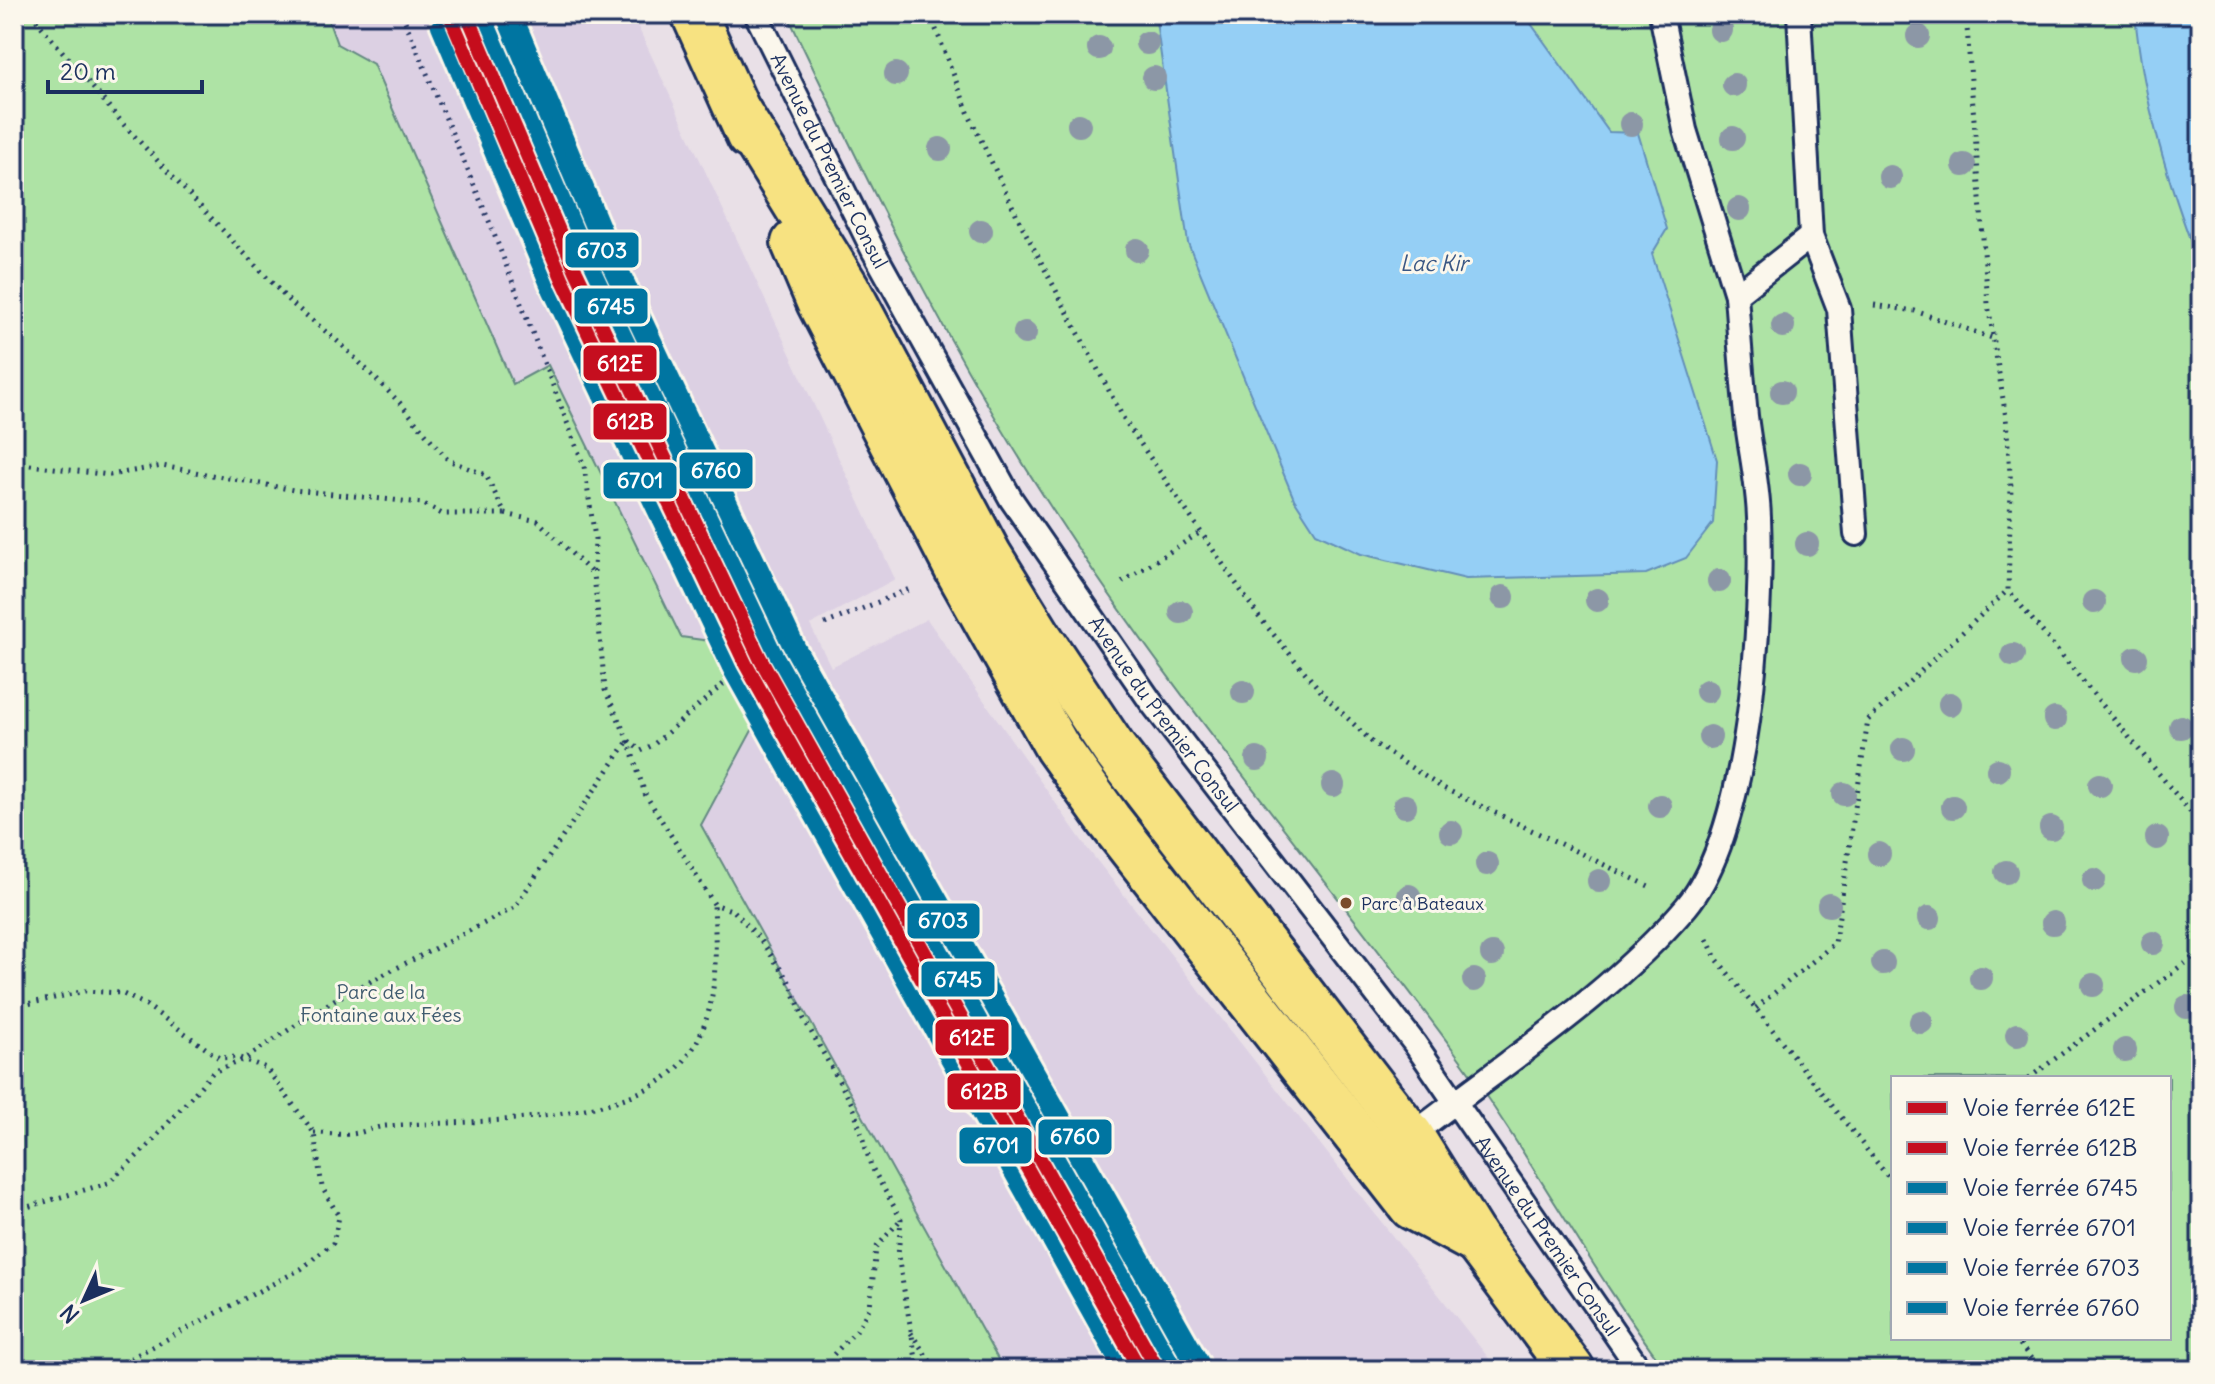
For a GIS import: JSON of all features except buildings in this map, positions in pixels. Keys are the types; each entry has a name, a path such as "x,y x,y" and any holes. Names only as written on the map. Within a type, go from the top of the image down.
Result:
{"main road":[{"name":"Avenue du Premier Consul","path":"694,14 819,302 1005,660 1057,747 1160,885 1412,1207 1477,1242"},
{"name":"Avenue du Premier Consul","path":"738,111 847,288 981,541 1040,638 1114,749 1411,1136 1477,1242 1572,1370"},
{"name":"Avenue du Premier Consul","path":"1160,885 1189,898 1220,928 1356,1103 1378,1120 1411,1136"}],"lane":[{"name":"Avenue du Premier Consul","path":"756,14 821,151 899,300 1011,499 1151,702 1415,1044 1640,1370"},
{"path":"1411,1136 1635,960 1689,904 1717,853 1737,776 1756,635 1759,516 1736,295 1685,130 1661,14"},
{"path":"1799,14 1811,236 1839,309 1856,534"},
{"path":"1736,295 1811,236"}],"path":[{"path":"31,14 125,126 289,301 342,345 400,403 448,460 486,475 505,514"},
{"path":"314,1133 351,1134 384,1126 498,1122 574,1112 666,1079 687,1057 711,1005 716,958 714,904 645,794 628,740 605,690 594,574 595,538 584,466 489,221 402,14"},
{"path":"930,14 970,117 1022,226 1125,421 1259,617 1324,695 1372,742 1441,787 1689,904 1716,958 1891,1179"},
{"path":"1966,14 1992,338 2006,418 2011,487 2008,590 2201,825"},
{"path":"1839,309 1869,304 1903,308 1992,338"},
{"path":"14,463 110,475 162,466 294,490 422,503 442,514 505,514 538,521 594,574"},
{"path":"1122,582 1201,532"},
{"path":"825,624 918,586"},
{"path":"1756,1009 1835,943 1868,720 2008,590"},
{"path":"628,740 641,751 653,745 742,668"},
{"path":"14,1211 108,1183 147,1147 213,1072 243,1060 334,1000 514,908 628,740"},
{"path":"714,904 734,911 760,939 790,983 804,1019 853,1106 871,1166 901,1219 898,1256 908,1329 918,1370"},
{"path":"2032,1076 2201,951"},
{"path":"14,1007 85,991 121,993 146,1005 219,1058 243,1060 266,1068 314,1133 322,1187 339,1217 333,1243 301,1269 108,1370"},
{"path":"832,1370 833,1355 856,1331 870,1307 876,1248 901,1219"},
{"path":"908,1329 936,1370"},
{"path":"2017,1340 2040,1370"}],"shaded area":[{"path":"326,14 632,14 895,579 810,625 831,667 927,619 1087,848 1498,1370 1004,1370 701,825 756,723 717,642 682,637 548,365 513,385 373,64 337,44"}],"green space":[{"name":"Parc de la Fontaine aux Fées","path":"14,14 326,14 337,44 373,64 513,384 548,365 681,637 717,642 756,723 701,825 1004,1370 14,1370"},
{"path":"787,14 2201,14 2201,1370 1666,1370 1611,1291 1482,1090 1191,708 1091,567 973,379 876,198"}],"water":[{"name":"Lac Kir","path":"1155,14 1524,14 1609,132 1638,133 1667,229 1652,254 1717,460 1713,523 1686,558 1646,574 1466,579 1361,554 1316,533 1294,499 1188,243"},
{"path":"2135,14 2201,14 2201,269 2159,143 2144,80"}],"rail line":[{"name":"612E","path":"467,14 576,271 760,658 1158,1370"},
{"name":"6745","path":"484,14 591,264 774,651 1172,1362"},
{"name":"6703","path":"502,14 605,258 788,643 1186,1354"},
{"name":"6760","path":"515,14 614,253 799,648 1202,1362"},
{"name":"612B","path":"452,20 562,278 746,665 1140,1370"},
{"name":"6701","path":"438,26 547,285 731,672 1121,1370"}],"place":[{"name":"Parc à Bateaux","path":"1346,903"}]}
